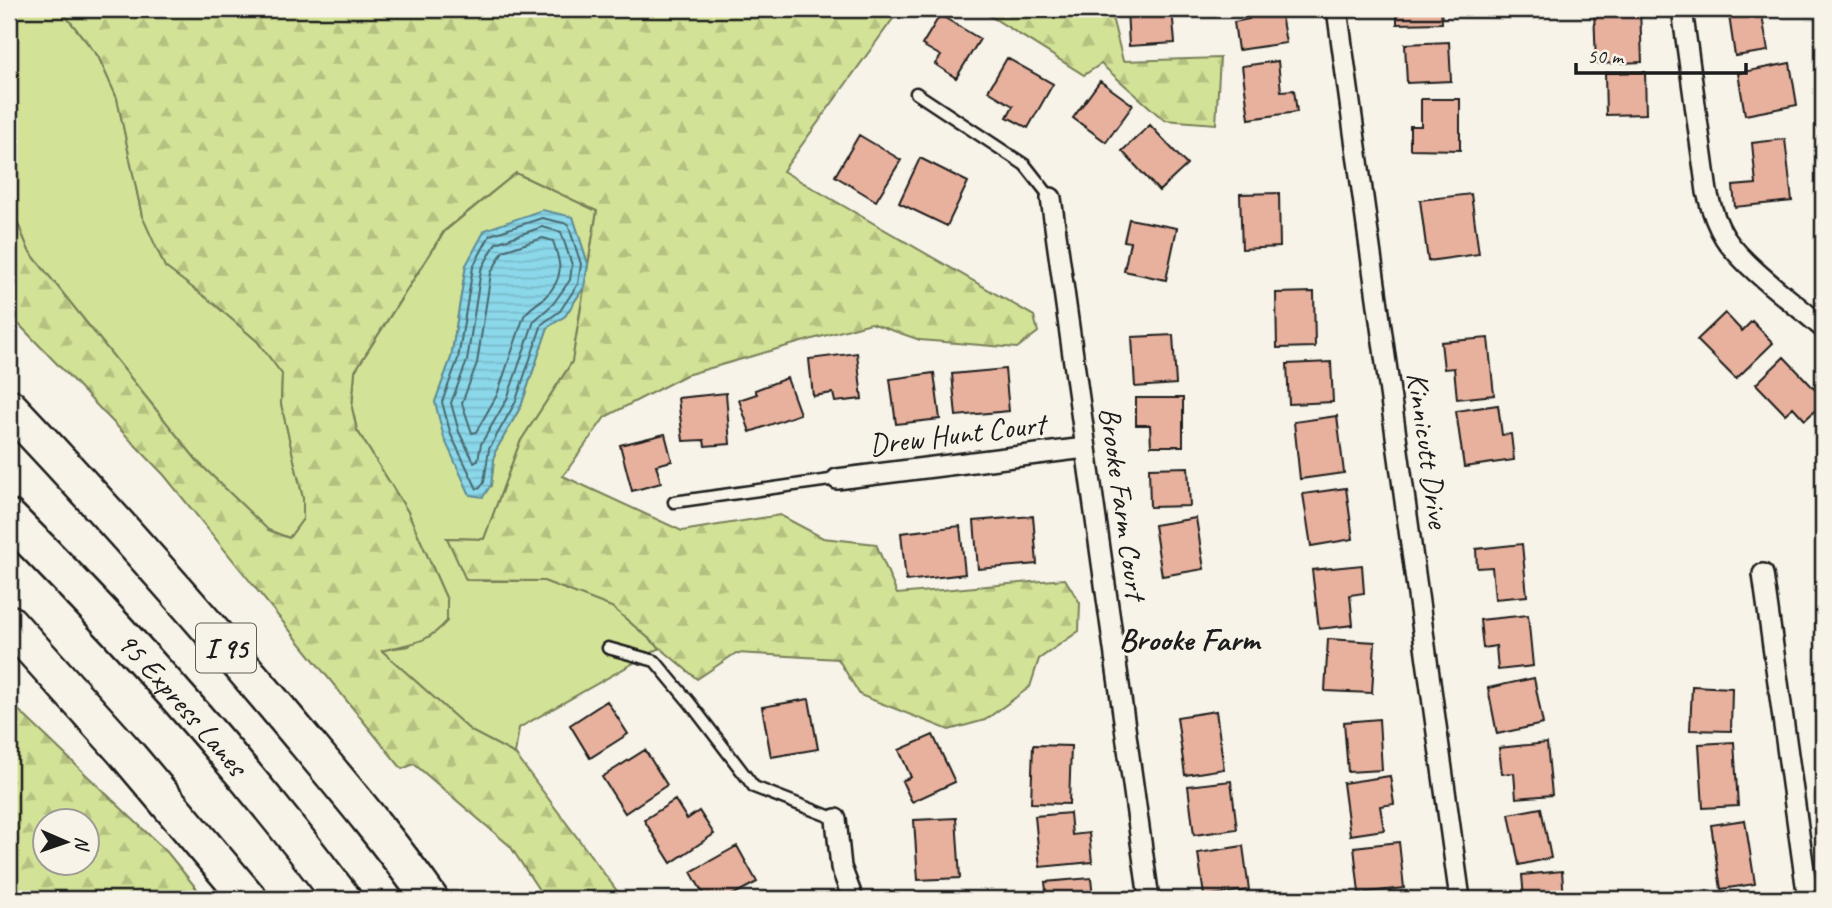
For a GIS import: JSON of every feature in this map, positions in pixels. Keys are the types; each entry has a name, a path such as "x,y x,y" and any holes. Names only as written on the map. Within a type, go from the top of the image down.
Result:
{"highway":[{"name":"I 95","path":"9,407 234,657 339,781 429,899"},
{"name":"95 Express Lanes","path":"9,518 118,632 233,763 343,899"},
{"path":"9,623 125,752 249,899"}],"street":[{"name":"Kinnicutt Drive","path":"1337,9 1460,899"},
{"path":"1682,9 1707,192 1713,216 1725,238 1741,257 1823,328"},
{"name":"Brooke Farm Court","path":"1051,198 1149,899"},
{"name":"Drew Hunt Court","path":"837,480 1085,448"},
{"path":"1763,574 1808,899"},
{"path":"836,819 841,867 853,899"}],"lane":[{"path":"916,93 1025,165 1051,198"},
{"path":"674,502 837,480"},
{"path":"608,648 655,661 754,787 836,819"}],"green space":[{"path":"9,9 58,9 98,56 117,98 142,216 213,303 257,341 282,374 281,404 303,498 303,519 289,538 268,530 198,462 29,251 9,202"},
{"path":"58,9 900,9 783,171 1034,316 1038,332 1017,348 920,340 871,323 686,375 605,417 563,476 682,531 780,515 823,538 876,544 897,594 1065,579 1080,603 1079,631 1039,659 1030,687 985,720 949,730 860,695 838,659 736,653 697,679 612,607 544,581 466,580 447,538 484,539 520,442 572,362 597,211 516,173 444,231 355,371 352,408 357,430 408,512 447,600 447,621 432,635 382,651 471,731 515,754 623,899 545,899 510,846 414,764 402,769 164,475 9,314 9,202 29,251 198,462 268,530 289,538 303,519 303,498 281,404 282,374 257,341 165,267 142,216 117,98 98,56"},
{"path":"979,9 1110,9 1123,61 1220,58 1216,124 1164,120 1101,64 1084,75"},
{"path":"516,173 597,211 588,264 573,217 466,265 451,358 435,402 491,485 495,452 521,406 548,327 565,316 584,287 572,362 520,442 484,539 447,538 483,581 544,581 612,607 660,648 519,728 515,754 471,731 381,650 409,646 447,600 408,512 357,430 352,408 355,371 445,231"},
{"path":"9,701 167,852 205,899 9,899"}],"water":[{"path":"542,210 573,217 588,264 584,287 565,316 548,327 521,406 495,452 491,485 483,497 470,495 444,438 435,402 451,358 466,265 485,230"}],"building":[{"path":"1127,9 1172,9 1175,43 1129,46"},
{"path":"1247,9 1280,9 1286,43 1238,50 1234,22 1249,19"},
{"path":"1397,9 1441,9 1442,23 1397,24"},
{"path":"1594,9 1640,9 1642,62 1596,64"},
{"path":"1728,9 1761,9 1768,51 1735,56"},
{"path":"940,15 980,39 956,78 935,64 941,56 922,45"},
{"path":"1449,42 1451,81 1407,83 1405,44"},
{"path":"1007,58 1053,84 1028,128 1007,117 1013,106 988,91"},
{"path":"1278,61 1281,91 1294,90 1297,112 1249,119 1242,66"},
{"path":"1790,63 1797,105 1745,115 1738,73"},
{"path":"1645,72 1646,114 1606,115 1605,73"},
{"path":"1100,81 1133,105 1106,142 1073,118"},
{"path":"1421,99 1460,99 1460,150 1410,149 1410,126 1421,126"},
{"path":"1150,125 1187,165 1159,191 1122,151"},
{"path":"859,135 901,160 876,201 835,176"},
{"path":"1785,139 1792,201 1735,207 1733,186 1756,184 1752,143"},
{"path":"920,158 968,182 947,226 899,203"},
{"path":"1279,193 1280,247 1242,249 1240,194"},
{"path":"1471,194 1479,254 1428,261 1420,200"},
{"path":"1129,219 1177,228 1166,280 1124,271 1130,242 1124,241"},
{"path":"1314,292 1315,347 1277,348 1276,293"},
{"path":"1725,313 1742,331 1752,321 1773,343 1736,379 1697,340"},
{"path":"1173,335 1176,384 1135,387 1132,337"},
{"path":"1488,338 1494,395 1457,399 1454,368 1444,369 1441,342"},
{"path":"857,353 862,399 835,402 833,393 813,396 809,359"},
{"path":"1784,357 1823,398 1823,403 1805,420 1793,407 1785,414 1756,384"},
{"path":"1331,362 1333,402 1289,404 1287,364"},
{"path":"1005,369 1009,411 956,416 952,374"},
{"path":"934,373 940,419 896,424 890,379"},
{"path":"787,378 800,414 750,432 739,400 757,394 755,390"},
{"path":"726,393 730,444 705,446 704,440 683,441 678,398"},
{"path":"1136,398 1183,398 1183,446 1151,446 1150,425 1136,425"},
{"path":"1498,405 1502,435 1511,434 1514,460 1464,467 1456,411"},
{"path":"1337,416 1344,473 1300,479 1294,422"},
{"path":"665,434 672,461 656,465 661,483 632,491 620,445"},
{"path":"1188,467 1190,506 1150,507 1149,468"},
{"path":"1346,488 1353,539 1311,546 1303,494"},
{"path":"1033,516 1037,564 978,569 974,521"},
{"path":"1196,518 1204,569 1162,576 1154,525"},
{"path":"960,526 965,574 906,581 901,533"},
{"path":"1522,544 1527,596 1495,599 1492,567 1477,568 1476,549"},
{"path":"1362,565 1364,593 1350,595 1353,625 1319,629 1312,570"},
{"path":"1528,615 1533,666 1498,670 1496,646 1483,648 1480,620"},
{"path":"1819,631 1823,631 1823,664"},
{"path":"1328,639 1375,642 1372,693 1325,691"},
{"path":"1534,678 1543,724 1497,734 1488,688"},
{"path":"1692,686 1732,688 1731,731 1690,730"},
{"path":"809,699 818,749 771,757 762,707"},
{"path":"607,701 628,734 590,758 570,725"},
{"path":"1216,711 1224,769 1185,775 1177,717"},
{"path":"1379,719 1382,770 1348,772 1344,722"},
{"path":"933,735 955,782 912,802 902,781 911,777 899,750"},
{"path":"1734,742 1738,806 1703,808 1699,744"},
{"path":"1547,743 1552,795 1516,798 1514,773 1502,774 1499,748"},
{"path":"1033,745 1071,746 1069,804 1031,803"},
{"path":"645,750 667,785 625,813 602,777"},
{"path":"1390,776 1394,804 1380,806 1384,830 1350,835 1343,783"},
{"path":"1231,781 1237,829 1194,835 1188,786"},
{"path":"675,800 687,819 699,811 714,834 671,863 644,820"},
{"path":"1541,808 1551,858 1519,865 1509,814"},
{"path":"1070,813 1072,835 1089,833 1092,862 1040,867 1035,816"},
{"path":"956,818 960,878 918,880 914,820"},
{"path":"1745,820 1755,884 1721,889 1711,825"},
{"path":"1399,842 1404,888 1359,893 1354,847"},
{"path":"737,846 757,882 725,899 706,899 691,872"},
{"path":"1243,846 1249,890 1204,896 1198,853"},
{"path":"1562,871 1564,899 1524,899 1522,875"},
{"path":"1091,878 1093,899 1047,899 1045,882"},
{"path":"954,892 958,899 942,899"}],"district":[{"name":"Brooke Farm","path":"1189,639"}]}
